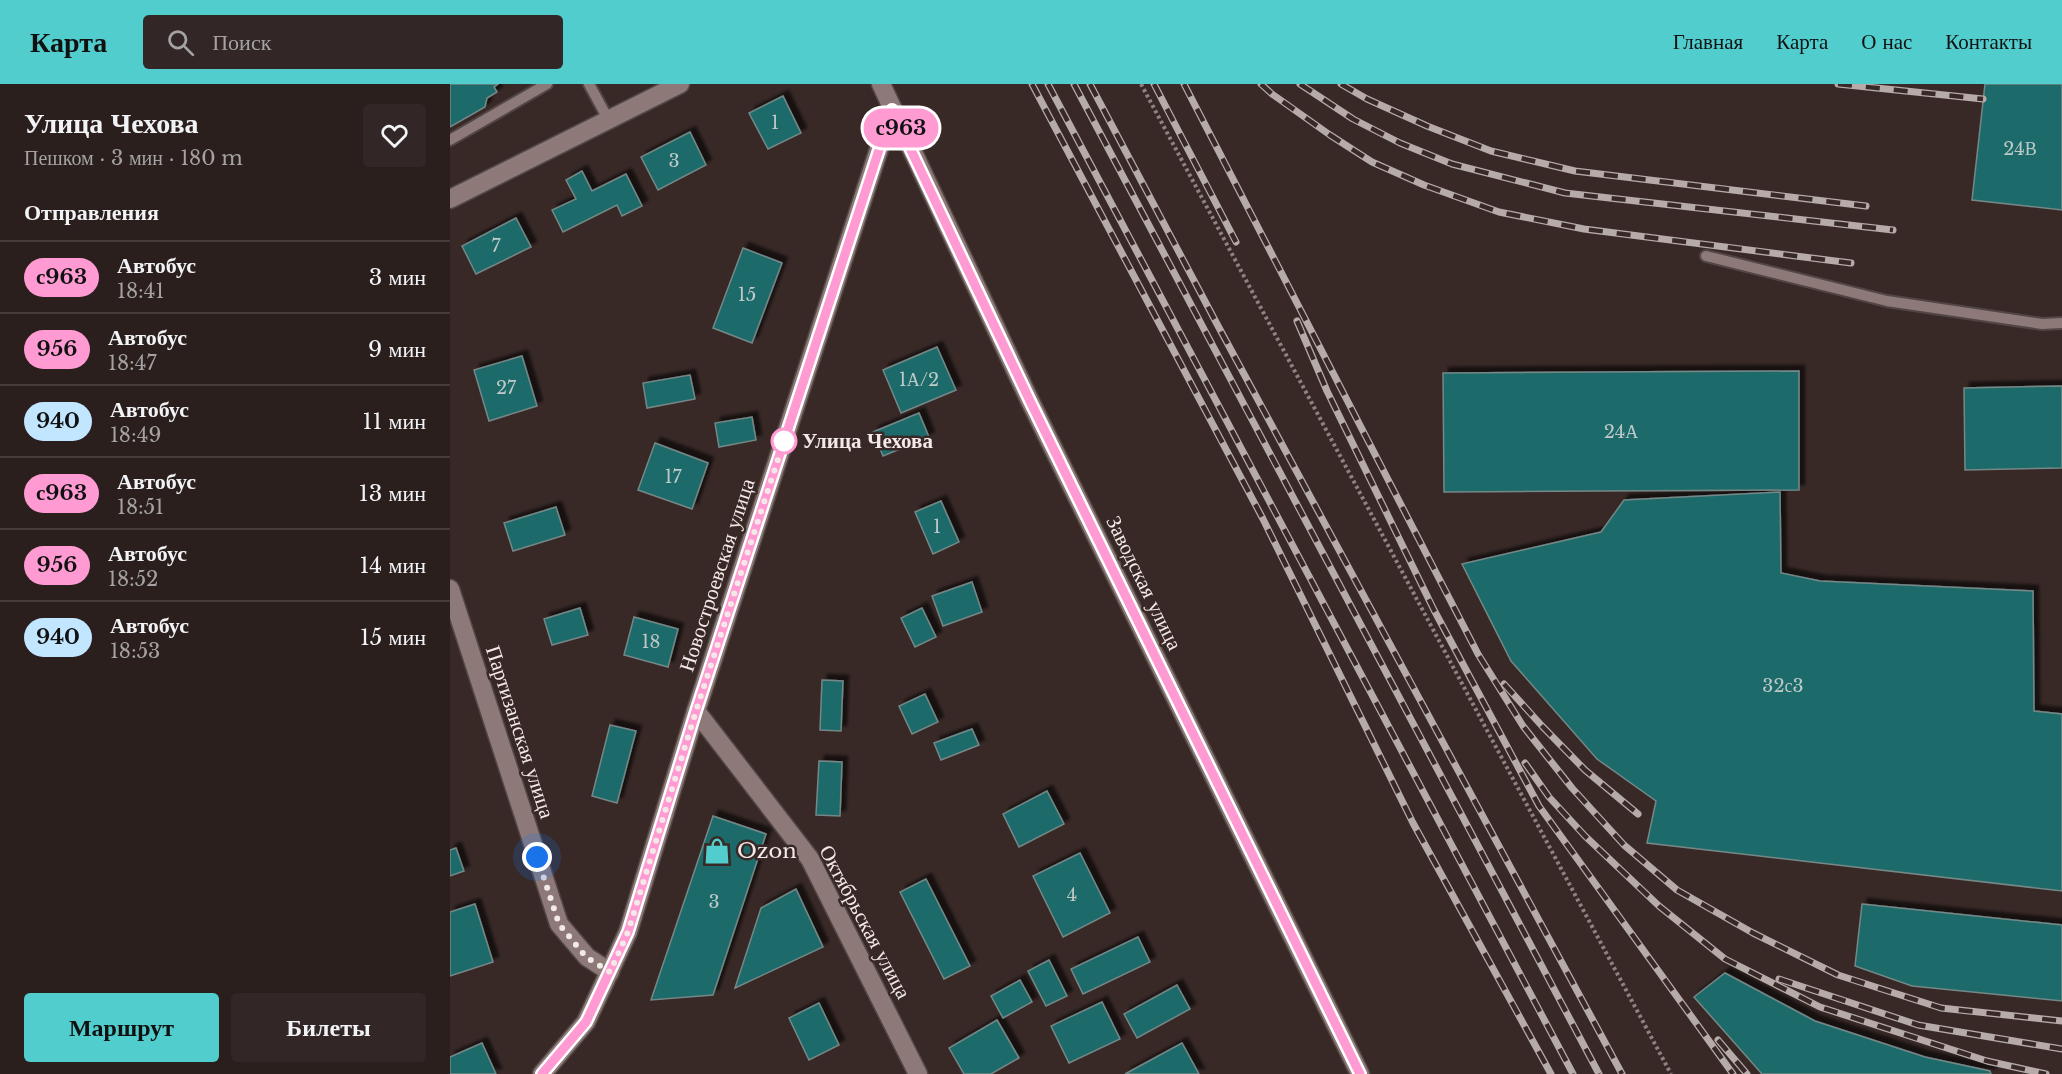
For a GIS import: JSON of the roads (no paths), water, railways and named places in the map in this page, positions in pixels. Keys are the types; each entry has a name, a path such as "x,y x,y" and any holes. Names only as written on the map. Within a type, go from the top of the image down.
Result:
{"street":[{"path":"450,199 680,84"},
{"path":"881,84 892,110"},
{"name":"Новостроевская улица","path":"548,1072 586,1022 628,932 696,711 892,110"},
{"name":"Заводская улица","path":"892,110 1030,401 1360,1074"},
{"name":"Партизанская улица","path":"450,589 559,924 586,957 610,972"},
{"name":"Октябрьская улица","path":"696,711 810,859 918,1074"}],"lane":[{"path":"450,140 547,84"},
{"path":"589,84 608,119"},
{"path":"1706,256 1887,301 2042,324 2062,323"}],"railway":[{"path":"1032,84 1263,519 1413,823 1551,1074"},
{"path":"1048,84 1573,1074"},
{"path":"1074,84 1599,1074"},
{"path":"1090,84 1622,1074"},
{"path":"1154,84 1236,242"},
{"path":"1184,84 1478,654 1523,726 1572,788 1624,845 1677,890 1753,933 1838,975 1941,1008 2062,1021"},
{"path":"1261,84 1330,135 1372,162 1424,185 1499,212 1584,229 1851,263"},
{"path":"1300,84 1353,119 1400,143 1452,164 1565,193 1893,230"},
{"path":"1341,84 1367,99 1427,126 1491,151 1575,171 1866,206"},
{"path":"1838,84 1983,99"},
{"path":"1297,321 1327,391 1434,610 1539,806 1733,1074"},
{"path":"1504,684 1585,770 1638,814"},
{"path":"1525,763 1549,797 1585,836 1659,906 1725,959 1820,1007 1987,1061 2046,1074"},
{"path":"1779,979 1918,1025 2062,1049"},
{"path":"1718,1040 1747,1074"}],"place":[{"name":"Улица Чехова","path":"784,441"},
{"name":"Ozon","path":"717,851"}]}
